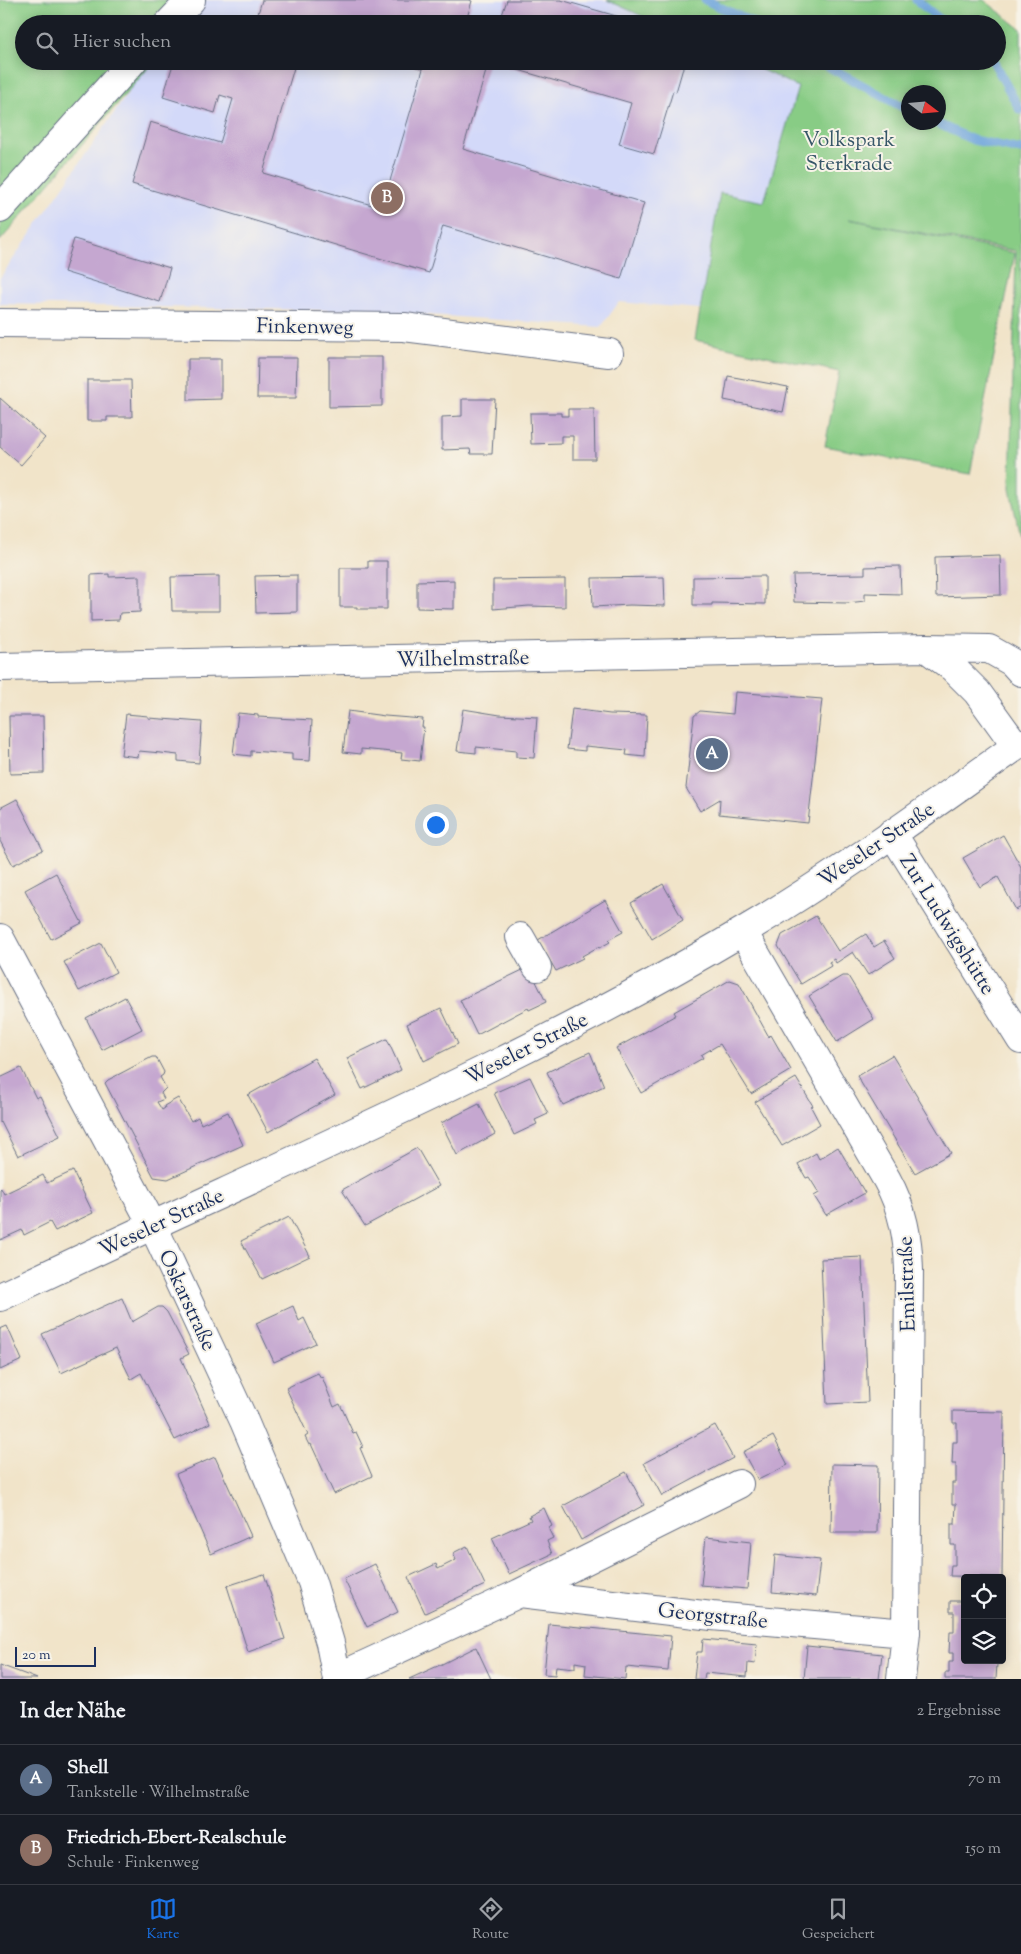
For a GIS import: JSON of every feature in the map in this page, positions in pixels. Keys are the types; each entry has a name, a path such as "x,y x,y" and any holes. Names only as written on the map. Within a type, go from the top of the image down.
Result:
{"street":[{"path":"177,15 191,0"},
{"path":"0,209 125,70"},
{"name":"Finkenweg","path":"0,323 404,327 609,353"},
{"path":"926,648 953,668 977,692 1019,745"},
{"name":"Wilhelmstraße","path":"0,667 926,648 989,649 1012,662 1021,672"},
{"name":"Weseler Straße","path":"0,1297 410,1107 530,1047 743,932 782,908 1019,745"},
{"name":"Zur Ludwigshütte","path":"892,833 1021,1040"},
{"name":"Emilstraße","path":"743,932 897,1198 906,1231 909,1270 906,1633 901,1679"},
{"path":"520,937 536,967"},
{"name":"Oskarstraße","path":"0,938 154,1226 244,1422 312,1582 338,1678"},
{"path":"338,1678 520,1593 739,1484"},
{"name":"Georgstraße","path":"520,1593 712,1616 906,1633"}],"shaded area":[{"path":"201,0 632,0 668,15 188,15"},
{"path":"144,70 773,70 798,86 764,202 720,194 700,309 619,302 601,327 373,311 0,304 0,278"}],"green space":[{"path":"0,0 206,0 194,15 15,15 15,70 146,70 0,241"},
{"path":"607,0 984,0 1003,15 640,15"},
{"name":"Volkspark Sterkrade","path":"1006,17 1021,29 1021,541 1010,489 1016,251 849,219 1015,253 970,474 825,446 839,372 695,340 720,193 764,202 798,87 762,70 1006,70"}],"building":[{"path":"262,0 472,1 468,15 258,15"},
{"path":"507,0 561,0 613,15 502,15"},
{"path":"171,70 293,70 263,173 382,208 423,70 486,70 463,149 644,203 621,279 443,226 429,273 132,184 150,122 220,143 233,99 220,95 215,113 163,97"},
{"path":"518,70 682,70 676,92 673,91 654,154 619,144 631,103"},
{"path":"74,239 170,268 160,302 64,272"},
{"path":"329,357 382,357 382,406 329,407"},
{"path":"258,358 297,358 296,398 257,398"},
{"path":"188,359 221,359 221,399 188,400"},
{"path":"728,376 788,387 783,412 724,400"},
{"path":"87,380 131,380 132,417 107,417 107,421 87,421"},
{"path":"0,398 45,438 21,465 0,447"},
{"path":"462,399 495,399 492,454 471,454 470,449 442,450 442,417 462,416"},
{"path":"568,409 594,409 595,459 573,459 573,436 561,436 561,443 531,444 530,413 561,413 561,416 568,416"},
{"path":"1000,555 1001,595 936,597 935,557"},
{"path":"368,561 387,561 387,609 340,607 340,568 368,568"},
{"path":"900,566 901,594 865,593 865,601 847,603 794,602 793,575 865,574 865,567"},
{"path":"109,574 109,577 140,576 140,612 120,613 119,620 91,621 91,575"},
{"path":"297,575 297,612 256,613 255,576"},
{"path":"219,576 219,611 172,611 171,577"},
{"path":"765,576 765,604 712,603 712,605 693,605 693,577"},
{"path":"664,577 665,606 593,607 592,578"},
{"path":"565,579 565,607 529,606 493,609 493,580"},
{"path":"454,580 454,609 417,608 417,581"},
{"path":"735,692 822,699 808,823 719,814 720,799 700,811 686,788 694,716 700,711 733,714"},
{"path":"463,709 500,715 537,717 534,758 516,757 516,751 476,747 476,753 457,751"},
{"path":"572,709 610,714 647,715 645,757 626,755 627,750 585,746 585,751 567,749"},
{"path":"348,711 423,719 422,727 424,727 420,761 401,759 402,753 361,749 361,754 343,752"},
{"path":"238,713 258,715 258,717 312,720 310,761 292,760 292,754 251,751 251,756 233,754"},
{"path":"126,714 148,716 148,718 202,722 199,763 178,761 178,755 161,753 139,751 138,757 121,755"},
{"path":"9,716 43,716 44,773 10,774"},
{"path":"17,799 43,850 13,865 0,841 0,808"},
{"path":"1003,835 1021,867 1021,907 1016,910 998,877 980,887 963,858"},
{"path":"56,873 82,923 51,939 25,890"},
{"path":"663,884 683,920 652,939 631,903"},
{"path":"605,900 623,932 608,940 610,942 582,956 583,958 556,971 538,940"},
{"path":"816,916 838,951 866,934 874,947 884,941 895,958 868,975 853,952 836,963 834,959 829,962 831,966 801,984 778,946 782,935"},
{"path":"101,943 116,972 79,991 64,962"},
{"path":"529,967 546,1002 529,1010 528,1008 477,1035 460,1000"},
{"path":"842,976 848,976 874,1019 837,1042 809,996"},
{"path":"730,980 739,983 769,1037 771,1035 791,1070 751,1094 720,1044 701,1055 703,1058 641,1093 616,1048 676,1015 674,1012"},
{"path":"125,997 142,1029 102,1050 86,1018"},
{"path":"441,1008 458,1044 424,1061 407,1024"},
{"path":"387,1039 401,1070 362,1089 347,1058"},
{"path":"590,1052 604,1086 563,1105 547,1072"},
{"path":"892,1055 951,1153 915,1173 857,1076"},
{"path":"152,1057 156,1057 164,1072 160,1077 166,1088 161,1093 164,1099 157,1102 162,1110 165,1108 164,1106 178,1098 191,1121 198,1117 201,1124 228,1112 243,1145 168,1179 154,1177 105,1083"},
{"path":"314,1058 335,1095 268,1132 248,1095"},
{"path":"21,1068 36,1098 40,1096 60,1136 18,1156 0,1123 0,1078"},
{"path":"530,1077 548,1114 535,1120 537,1124 514,1135 494,1093"},
{"path":"796,1078 813,1106 811,1107 820,1124 782,1146 755,1102"},
{"path":"479,1104 495,1134 457,1155 441,1123"},
{"path":"838,1147 865,1193 826,1215 814,1196 819,1193 809,1177 806,1178 798,1164 816,1153 819,1159"},
{"path":"417,1148 439,1186 365,1226 342,1190"},
{"path":"73,1171 93,1213 55,1231 50,1222 24,1235 22,1230 0,1240 1,1188 4,1194 43,1175 47,1183"},
{"path":"289,1217 310,1256 262,1279 241,1241"},
{"path":"862,1257 868,1402 827,1404 821,1259"},
{"path":"122,1298 132,1322 158,1307 162,1307 167,1312 189,1354 181,1358 210,1423 175,1440 141,1373 131,1379 116,1348 61,1373 42,1334"},
{"path":"293,1306 299,1321 304,1318 316,1343 274,1362 256,1323"},
{"path":"7,1326 22,1360 0,1370 0,1329"},
{"path":"318,1373 322,1377 334,1407 340,1404 353,1433 356,1432 363,1447 360,1448 372,1476 334,1494 311,1444 309,1445 305,1437 308,1435 286,1388"},
{"path":"953,1411 1004,1412 1002,1574 961,1574 961,1576 950,1576 951,1565 955,1565 955,1545 951,1545 951,1524 955,1524 956,1504 952,1504 952,1483 956,1483 956,1464 952,1464 953,1442 957,1442 957,1423 953,1423"},
{"path":"715,1425 733,1458 662,1496 644,1463"},
{"path":"773,1436 788,1465 758,1480 743,1452"},
{"path":"215,1457 251,1536 211,1554 176,1474"},
{"path":"832,1464 878,1465 877,1533 831,1533"},
{"path":"626,1472 644,1505 581,1540 563,1506"},
{"path":"544,1508 552,1526 548,1528 553,1538 547,1541 552,1554 509,1574 492,1538 531,1520 529,1516"},
{"path":"706,1537 751,1542 747,1589 701,1585"},
{"path":"467,1546 485,1585 425,1613 408,1577 436,1564 438,1569 456,1560 453,1553"},
{"path":"775,1555 820,1560 816,1596 772,1592"},
{"path":"375,1564 398,1612 367,1627 344,1579"},
{"path":"264,1574 285,1639 248,1652 227,1586"},
{"path":"950,1601 961,1601 961,1664 997,1664 996,1679 945,1679 945,1673 949,1673 949,1662 953,1662 953,1653 949,1653 950,1632 954,1632 954,1612 950,1612"},
{"path":"549,1624 671,1636 668,1671 626,1667 625,1679 585,1675 586,1664 575,1662 575,1668 556,1666 555,1675 544,1674"},
{"path":"703,1639 757,1644 755,1664 748,1663 747,1677 705,1673 704,1679 694,1679 697,1652 702,1652"},
{"path":"807,1646 882,1654 879,1679 804,1679"},
{"path":"476,1647 491,1679 409,1679 440,1665"},
{"path":"0,1665 27,1675 37,1679 0,1679"}],"waterway":[{"path":"705,0 737,15"},
{"path":"916,0 935,15"},
{"path":"835,70 901,106"},
{"path":"998,70 1020,110"},
{"path":"946,128 973,140 1021,150"}],"place":[{"name":"Friedrich-Ebert-Realschule","path":"387,198"},
{"name":"Shell","path":"712,754"}]}
